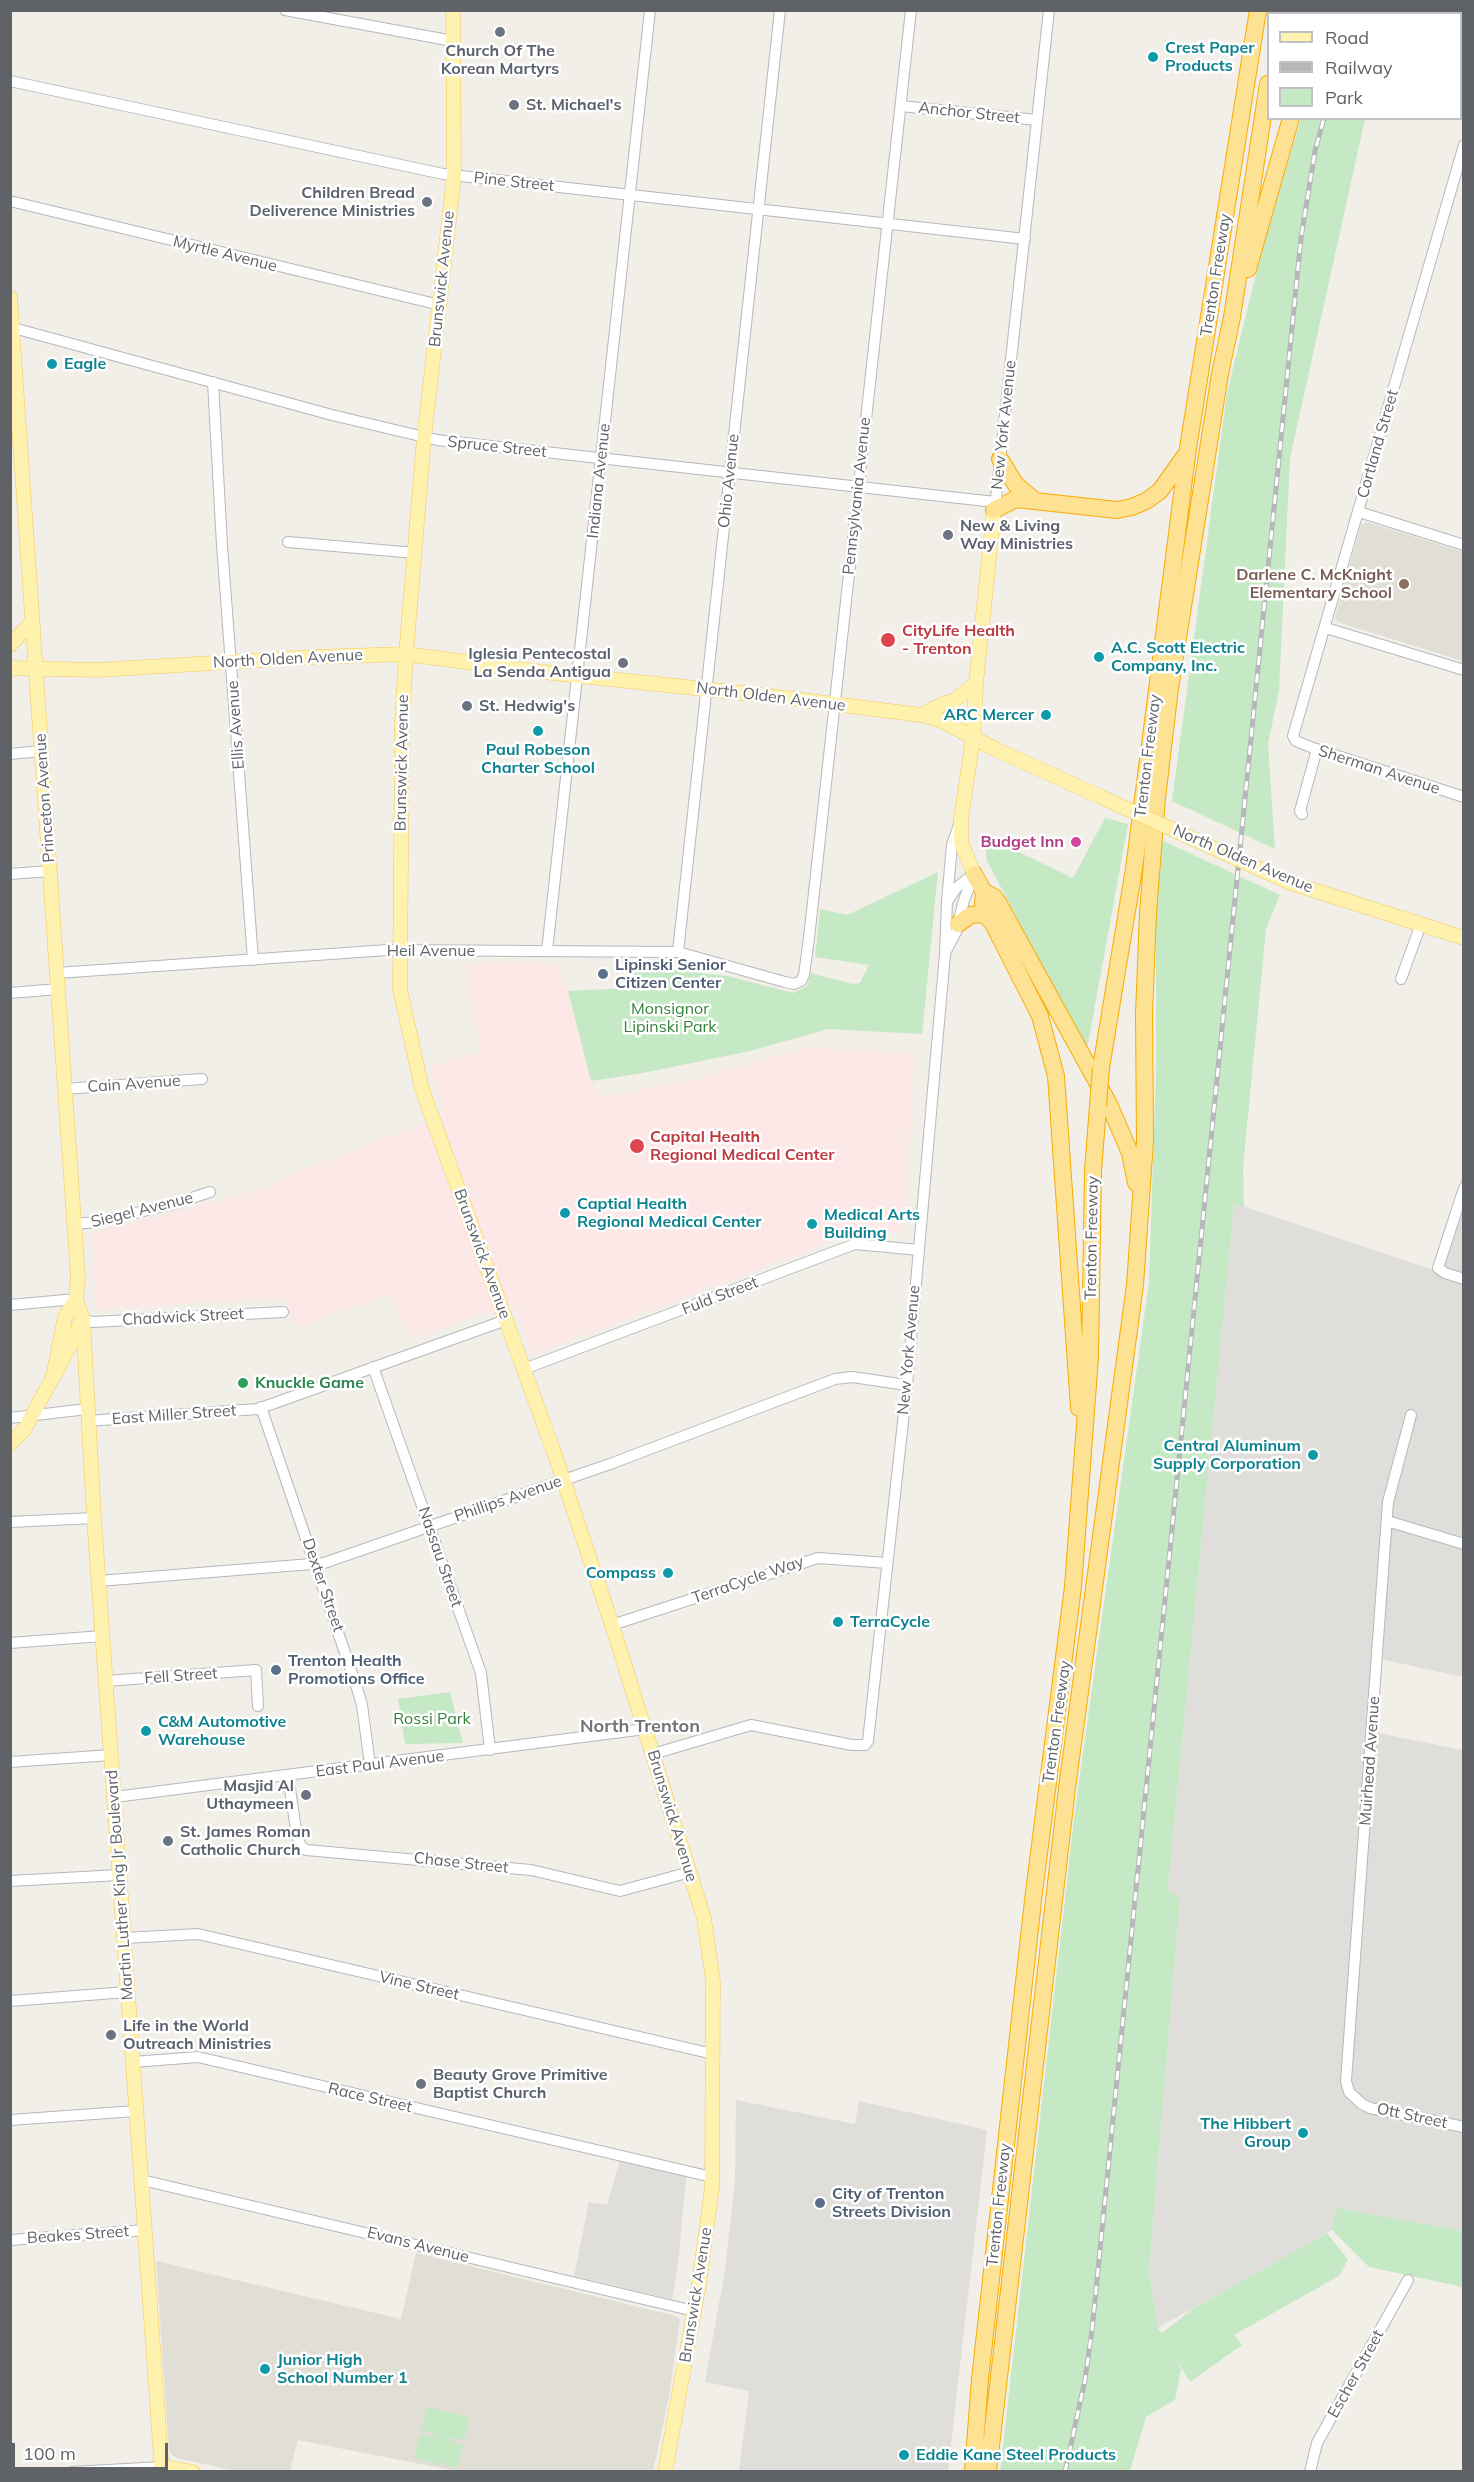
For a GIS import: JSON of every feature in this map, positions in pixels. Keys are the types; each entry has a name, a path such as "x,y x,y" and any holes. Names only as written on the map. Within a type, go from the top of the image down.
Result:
{"highway":[{"name":"Trenton Freeway","path":"974,2472 980,2379 1034,1892 1068,1638 1090,1357 1093,1171 1101,1068 1134,869 1188,448 1258,10"},
{"name":"Trenton Freeway","path":"988,2472 1054,1887 1135,1285 1145,1141 1144,1014 1156,798 1170,688 1267,97"},
{"path":"1220,374 1290,120"},
{"path":"995,506 1016,499 1109,510 1132,507 1160,491 1183,460 1188,448"},
{"path":"1000,459 1016,485 1034,500"},
{"path":"974,874 984,892 983,904 1039,1014 1056,1076 1075,1366 1083,1445"},
{"path":"984,892 994,897 999,904 1117,1120 1130,1153 1141,1208"},
{"path":"958,924 971,915 979,914 985,915 995,925"}],"main road":[{"name":"Brunswick Avenue","path":"453,10 454,176 424,438 402,721 400,989 419,1079 564,1480 653,1754 707,1931 713,1981 712,2177 694,2311 665,2472"},
{"name":"Princeton Avenue","path":"10,298 78,1278 76,1299"},
{"name":"New York Avenue","path":"974,874 961,842 961,819 973,738 976,683 995,506"},
{"path":"10,645 32,622"},
{"name":"North Olden Avenue","path":"36,668 98,670 232,661 406,654 921,715 940,720 973,738 1288,882 1464,938"},
{"path":"10,661 36,668"},
{"path":"10,668 36,668"},
{"path":"921,715 954,701 976,683"},
{"path":"10,1444 24,1430 53,1377 65,1317 76,1299"},
{"name":"Martin Luther King Jr Boulevard","path":"76,1299 83,1320 102,1636 162,2469"},
{"path":"53,1377 60,1370 83,1320"},
{"path":"162,2469 193,2472"}],"street":[{"path":"285,10 453,41"},
{"name":"Indiana Avenue","path":"547,951 650,10"},
{"name":"Ohio Avenue","path":"678,952 780,10"},
{"name":"Pennsylvania Avenue","path":"801,981 808,947 911,10"},
{"name":"New York Avenue","path":"995,506 1049,10"},
{"name":"Pine Street","path":"10,81 454,176 1024,239"},
{"name":"Anchor Street","path":"901,106 1037,120"},
{"name":"Cortland Street","path":"1296,741 1294,732 1326,628 1464,145"},
{"name":"Myrtle Avenue","path":"10,201 440,305"},
{"name":"Spruce Street","path":"12,327 424,438 858,486 995,506"},
{"name":"Ellis Avenue","path":"213,382 253,960"},
{"path":"1359,512 1464,545"},
{"path":"288,542 415,553"},
{"path":"1326,628 1464,670"},
{"name":"Sherman Avenue","path":"1296,741 1464,797"},
{"path":"1302,814 1300,811 1317,749"},
{"path":"10,754 41,751"},
{"name":"New York Avenue","path":"653,1754 750,1725 852,1745 865,1745 868,1741 907,1385 945,954 952,844 961,819"},
{"path":"10,874 50,871"},
{"path":"947,902 956,888 974,874"},
{"name":"New York Avenue","path":"945,954 958,924 974,874"},
{"path":"1401,979 1421,924"},
{"name":"Heil Avenue","path":"57,973 400,951 678,952 785,982 794,984 801,981"},
{"path":"10,993 58,989"},
{"name":"Cain Avenue","path":"65,1089 202,1079"},
{"path":"1464,1188 1438,1268 1445,1273 1464,1279"},
{"name":"Siegel Avenue","path":"74,1224 97,1222 173,1204 210,1192"},
{"name":"Fuld Street","path":"524,1369 855,1244 919,1250"},
{"path":"10,1305 76,1299"},
{"name":"Chadwick Street","path":"83,1320 93,1322 282,1312"},
{"name":"East Miller Street","path":"10,1418 33,1415 87,1415 263,1407 506,1320"},
{"name":"Nassau Street","path":"373,1367 481,1673 490,1750"},
{"name":"Phillips Avenue","path":"99,1581 316,1564 564,1480 835,1379 852,1377 907,1385"},
{"name":"Dexter Street","path":"263,1407 362,1706 370,1765"},
{"name":"Muirhead Avenue","path":"1362,2104 1349,2092 1346,2081 1388,1502 1411,1414"},
{"path":"10,1522 94,1518"},
{"path":"1387,1521 1464,1544"},
{"name":"TerraCycle Way","path":"612,1625 818,1558 887,1563"},
{"path":"10,1643 102,1636"},
{"name":"Fell Street","path":"106,1681 256,1670 258,1706"},
{"name":"East Paul Avenue","path":"115,1797 645,1729"},
{"path":"10,1762 111,1755"},
{"name":"Chase Street","path":"288,1776 297,1836 301,1846 306,1850 531,1870 620,1891 690,1872"},
{"path":"10,1881 119,1875"},
{"name":"Vine Street","path":"124,1938 198,1934 713,2054"},
{"path":"10,2001 127,1992"},
{"name":"Race Street","path":"133,2062 198,2057 712,2177"},
{"name":"Ott Street","path":"1362,2104 1464,2127"},
{"path":"10,2120 136,2111"},
{"name":"Evans Avenue","path":"142,2180 694,2311"},
{"name":"Beakes Street","path":"10,2240 145,2230"},
{"name":"Escher Street","path":"1310,2472 1317,2443 1408,2280"},
{"path":"72,2472 162,2469"}],"shaded area":[{"name":"Darlene C. McKnight Elementary School","path":"1367,522 1463,552 1463,661 1338,622 1335,617 1361,525"},
{"name":"Capital Health Regional Medical Center","path":"466,963 555,963 568,991 591,1081 600,1097 686,1082 807,1047 915,1054 903,1232 859,1231 532,1355 512,1304 410,1340 391,1294 294,1328 285,1297 96,1310 92,1233 270,1187 284,1177 444,1115 430,1066 481,1052 469,997"},
{"path":"1463,1174 1463,1677 1376,1658 1373,1732 1463,1750 1463,2231 1336,2208 1332,2230 1158,2328 1149,2271 1180,1901 1168,1889 1234,1203 1433,1270"},
{"path":"736,2100 855,2124 859,2101 987,2130 948,2471 739,2471 749,2391 705,2382 725,2270 735,2180"},
{"path":"622,2153 687,2168 678,2264 672,2299 574,2276 589,2202 607,2205"},
{"path":"416,2253 676,2316 680,2319 669,2396 653,2471 456,2471 298,2440 290,2471 236,2471 172,2455 169,2450 156,2261 401,2319"}],"green space":[{"path":"1301,120 1365,120 1290,458 1279,691 1268,744 1275,849 1172,801 1227,393 1263,245"},
{"path":"1105,818 1128,824 1087,1049 987,861 985,836 1073,878"},
{"path":"1161,840 1280,895 1266,929 1243,1167 1244,1207 1234,1204 1168,1889 1180,1900 1149,2271 1158,2328 1162,2333 1194,2308 1327,2233 1348,2260 1339,2276 1234,2335 1242,2345 1190,2382 1173,2354 1181,2369 1175,2400 1146,2417 1130,2471 1000,2472 1075,1810 1149,1282 1156,1071 1156,901"},
{"name":"Monsignor Lipinski Park","path":"938,872 922,1034 828,1029 750,1051 591,1081 568,991 631,988 634,965 727,976 793,993 807,986 811,973 853,984 860,983 869,965 815,957 820,909 847,915"},
{"name":"Rossi Park","path":"450,1692 463,1743 405,1744 398,1699"},
{"path":"1336,2208 1463,2231 1463,2287 1369,2267 1332,2230"},
{"path":"427,2407 469,2417 464,2440 451,2437 450,2441 463,2445 457,2468 414,2458 420,2434 433,2437 434,2433 421,2430"}],"railway":[{"path":"1065,2472 1085,2380 1092,2330 1301,238 1315,151 1323,120"}],"place":[{"name":"Church Of The Korean Martyrs","path":"500,32"},
{"name":"Crest Paper Products","path":"1153,57"},
{"name":"St. Michael's","path":"514,105"},
{"name":"Children Bread Deliverence Ministries","path":"427,202"},
{"name":"Eagle","path":"52,364"},
{"name":"New & Living Way Ministries","path":"948,535"},
{"name":"Darlene C. McKnight Elementary School","path":"1404,584"},
{"name":"CityLife Health - Trenton","path":"888,640"},
{"name":"A.C. Scott Electric Company, Inc.","path":"1099,657"},
{"name":"Iglesia Pentecostal La Senda Antigua","path":"623,663"},
{"name":"St. Hedwig's","path":"467,706"},
{"name":"ARC Mercer","path":"1046,715"},
{"name":"Paul Robeson Charter School","path":"538,731"},
{"name":"Budget Inn","path":"1076,842"},
{"name":"Lipinski Senior Citizen Center","path":"603,974"},
{"name":"Capital Health Regional Medical Center","path":"637,1146"},
{"name":"Captial Health Regional Medical Center","path":"565,1213"},
{"name":"Medical Arts Building","path":"812,1224"},
{"name":"Knuckle Game","path":"243,1383"},
{"name":"Central Aluminum Supply Corporation","path":"1313,1455"},
{"name":"Compass","path":"668,1573"},
{"name":"TerraCycle","path":"838,1622"},
{"name":"Trenton Health Promotions Office","path":"276,1670"},
{"name":"C&M Automotive Warehouse","path":"146,1731"},
{"name":"Masjid Al Uthaymeen","path":"306,1795"},
{"name":"St. James Roman Catholic Church","path":"168,1841"},
{"name":"Life in the World Outreach Ministries","path":"111,2035"},
{"name":"Beauty Grove Primitive Baptist Church","path":"421,2084"},
{"name":"The Hibbert Group","path":"1303,2133"},
{"name":"City of Trenton Streets Division","path":"820,2203"},
{"name":"Junior High School Number 1","path":"265,2369"},
{"name":"Eddie Kane Steel Products","path":"904,2455"}],"district":[{"name":"North Trenton","path":"640,1727"}]}
